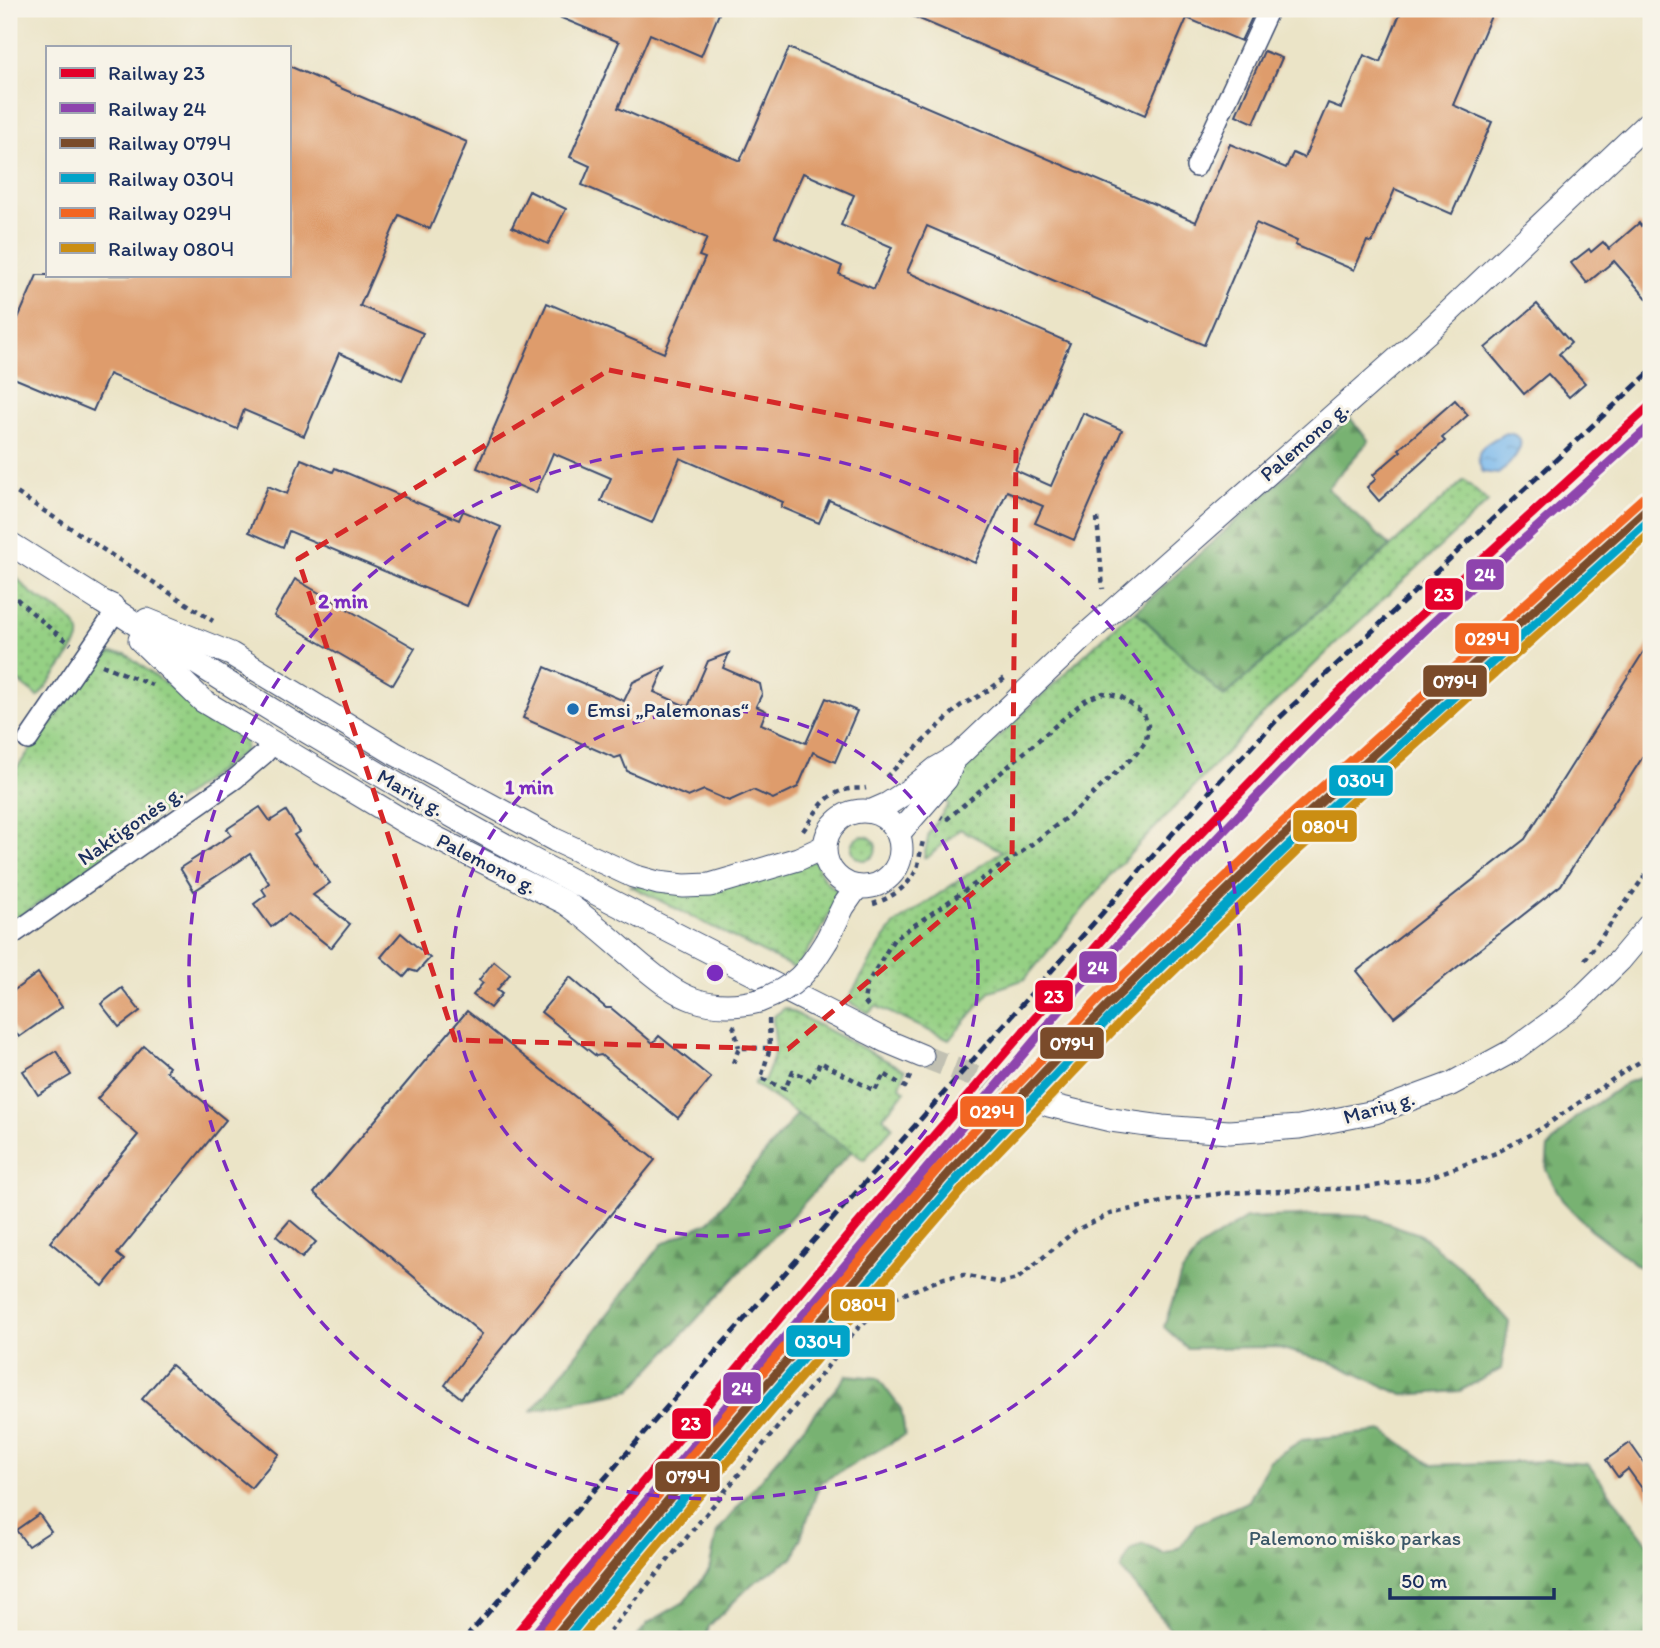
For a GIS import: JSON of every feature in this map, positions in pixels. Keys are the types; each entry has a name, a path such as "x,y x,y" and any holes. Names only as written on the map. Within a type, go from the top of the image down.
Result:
{"street":[{"path":"1196,167 1269,9"},
{"name":"Palemono g.","path":"107,608 231,654 394,753 555,840 633,876 658,883 710,885 798,859 824,847 827,834 845,814 858,810 872,811 888,804 937,768 954,759 1091,630 1421,338 1651,120"},
{"name":"Palemono g.","path":"9,543 107,608 203,701 410,825 566,903 666,985 695,1000 722,1005 765,1006 811,966 843,907 862,896"},
{"path":"28,740 107,608"},
{"name":"Marių g.","path":"107,608 315,736 481,832 588,890 886,1041 919,1063"},
{"name":"Naktigonės g.","path":"9,937 235,779 273,744"},
{"name":"Palemono g.","path":"899,834 946,779 954,759"},
{"path":"824,847 826,860 833,873 862,896 871,887 884,882 894,872 902,847 899,834 892,823 883,815 872,811"},
{"name":"Marių g.","path":"1049,1105 1111,1120 1162,1128 1229,1132 1299,1127 1374,1112 1451,1084 1512,1051 1572,1007 1620,960 1651,923"}],"path":[{"path":"9,488 221,626"},
{"path":"1097,518 1103,589"},
{"path":"879,783 960,706 1007,677"},
{"path":"874,1014 864,1001 867,984 894,939 1023,851 1076,810 1136,754 1146,741 1148,725 1144,714 1120,696 1103,693 1086,700 946,820 935,815"},
{"path":"794,836 804,830 814,811 835,794 872,786"},
{"path":"862,896 880,901 898,892 908,882 918,867 926,832"},
{"path":"1578,970 1651,867"},
{"path":"765,1006 769,1021 770,1048 761,1078 785,1089 793,1071 812,1081 820,1062 875,1091 884,1074 905,1087 919,1063"},
{"path":"733,1063 739,1048 770,1048"},
{"path":"603,1639 854,1332 887,1301 944,1278 964,1275 1001,1283 1017,1279 1076,1230 1110,1214 1171,1200 1225,1193 1361,1188 1427,1178 1496,1153 1542,1128 1651,1055"},
{"path":"9,1630 16,1639"}],"highlighted area":[{"path":"609,370 1016,450 1012,860 788,1049 455,1040 298,559"}],"green space":[{"path":"1350,418 1369,441 1327,488 1390,546 1224,697 1136,611"},
{"path":"1464,480 1488,502 1258,719 1116,869 1025,979 991,991 949,1040 876,1006 869,1013 847,1001 895,924 1002,851 960,829 927,858 924,857 929,833 949,804 941,796 989,746 1120,621 1136,611 1224,697"},
{"path":"9,568 30,592 69,618 79,631 79,639 73,651 38,697 9,674"},
{"path":"110,653 126,654 164,683 247,737 245,751 9,924 9,778 91,671"},
{"path":"864,836 873,839 876,848 873,857 864,860 855,857 852,848 855,839"},
{"path":"816,861 824,879 840,892 820,932 796,969 631,886"},
{"path":"785,1008 905,1070 900,1087 905,1091 883,1117 893,1127 864,1160 754,1084 757,1080 764,1082 774,1052 773,1017"},
{"path":"1651,1074 1651,1273 1646,1272 1590,1229 1562,1200 1546,1170 1548,1148 1574,1119 1626,1083"},
{"path":"797,1114 852,1151 631,1390 532,1411 662,1244 709,1222"},
{"path":"1367,1216 1419,1234 1462,1269 1509,1322 1501,1369 1460,1391 1403,1395 1333,1363 1275,1347 1187,1348 1164,1327 1181,1274 1201,1247 1246,1218"},
{"path":"847,1375 878,1378 901,1409 905,1435 820,1483 794,1557 752,1584 709,1626 706,1639 635,1639 648,1623 684,1602 709,1571 717,1532"},
{"name":"Palemono miško parkas","path":"1384,1431 1432,1465 1548,1461 1588,1464 1651,1548 1651,1639 1178,1639 1121,1569 1130,1550 1143,1544 1164,1554 1180,1547 1197,1524 1249,1501 1269,1461 1302,1440"}],"water":[{"path":"1506,433 1520,439 1514,458 1498,474 1483,472 1480,452 1487,443"}],"building":[{"path":"540,9 721,9 701,56 650,34 618,108 740,161 789,48 1196,222 1230,144 1286,168 1293,153 1304,158 1328,103 1341,108 1364,55 1380,62 1402,9 1494,9 1453,105 1492,122 1452,214 1395,189 1372,243 1367,241 1354,270 1295,245 1297,241 1256,223 1204,345 927,226 907,272 1070,343 1015,470 1051,486 1083,413 1122,430 1074,540 1035,523 1043,506 1007,491 975,563 829,500 819,523 781,507 783,502 680,458 652,523 601,501 611,478 553,453 536,493 477,468 547,303 664,353 705,258 699,256 707,238 582,185 590,166 570,157 619,42","holes":["803,173 854,195 841,225 892,247 874,289 839,274 842,266 775,236"]},
{"path":"896,9 1256,9 1241,41 1187,18 1145,115"},
{"path":"1264,51 1282,58 1254,123 1236,115"},
{"path":"290,66 467,142 430,229 399,215 360,306 423,333 402,380 339,353 304,436 244,410 237,429 109,374 93,411 9,376 9,328 13,330 37,275 290,276"},
{"path":"529,191 566,209 548,244 512,227"},
{"path":"1651,218 1651,303 1614,261 1587,283 1571,263 1603,242 1609,249 1639,223 1641,226"},
{"path":"1537,304 1571,343 1559,354 1585,383 1569,397 1548,374 1524,394 1485,348"},
{"path":"1455,400 1468,415 1442,438 1445,441 1379,501 1367,487 1376,479 1373,475"},
{"path":"301,459 333,472 335,468 459,520 463,511 501,527 467,606 289,531 283,547 249,532 268,486 287,494"},
{"path":"295,579 415,648 393,685 274,616"},
{"path":"1651,640 1651,744 1561,885 1394,1017 1357,971 1525,839"},
{"path":"729,653 723,668 760,684 762,694 756,706 766,711 761,724 806,743 826,698 857,711 835,762 813,752 798,787 773,799 753,790 729,801 704,790 688,797 627,771 621,756 615,758 523,718 545,667 624,701 633,682 665,667 654,692 688,707 708,661"},
{"path":"260,807 270,821 286,811 299,832 294,835 330,883 313,895 350,924 331,948 288,914 271,927 254,904 266,895 262,889 269,883 250,854 194,891 180,868 231,835 227,829"},
{"path":"401,933 430,958 417,972 410,970 404,977 381,957"},
{"path":"494,961 510,974 497,990 502,994 490,1008 473,995 483,983 479,980"},
{"path":"38,973 62,1007 19,1037 9,1022 9,994"},
{"path":"570,977 653,1043 659,1036 711,1078 678,1118 601,1055 596,1056 541,1012"},
{"path":"122,988 140,1011 119,1027 101,1004"},
{"path":"467,1011 655,1160 461,1398 445,1385 482,1334 314,1193"},
{"path":"144,1046 169,1067 166,1071 226,1120 117,1254 124,1260 103,1286 50,1242 138,1135 97,1099"},
{"path":"56,1051 71,1075 38,1095 23,1071"},
{"path":"290,1220 316,1242 302,1258 276,1236"},
{"path":"171,1365 279,1454 251,1488 142,1399"},
{"path":"1630,1443 1651,1473 1651,1501 1628,1469 1618,1477 1606,1460"},
{"path":"39,1514 51,1531 28,1546 16,1530"}],"tunnel":[{"path":"922,1056 1049,1105"}],"railway":[{"path":"465,1639 1211,790 1275,722 1651,371"}],"rail line":[{"name":"23","path":"512,1639 857,1225 1140,896 1374,658 1651,405"},
{"name":"24","path":"530,1639 1078,989 1150,910 1260,793 1374,679 1651,425"},
{"name":"029Ч","path":"545,1632 685,1463 942,1164 1100,998 1274,830 1644,497"},
{"name":"079Ч","path":"553,1639 693,1470 950,1171 1108,1005 1281,838 1651,505"},
{"name":"030Ч","path":"566,1639 958,1178 1115,1012 1288,846 1651,519"},
{"name":"080Ч","path":"580,1639 709,1484 966,1185 1123,1020 1295,853 1651,533"}],"place":[{"name":"Emsi „Palemonas“","path":"573,709"}]}
